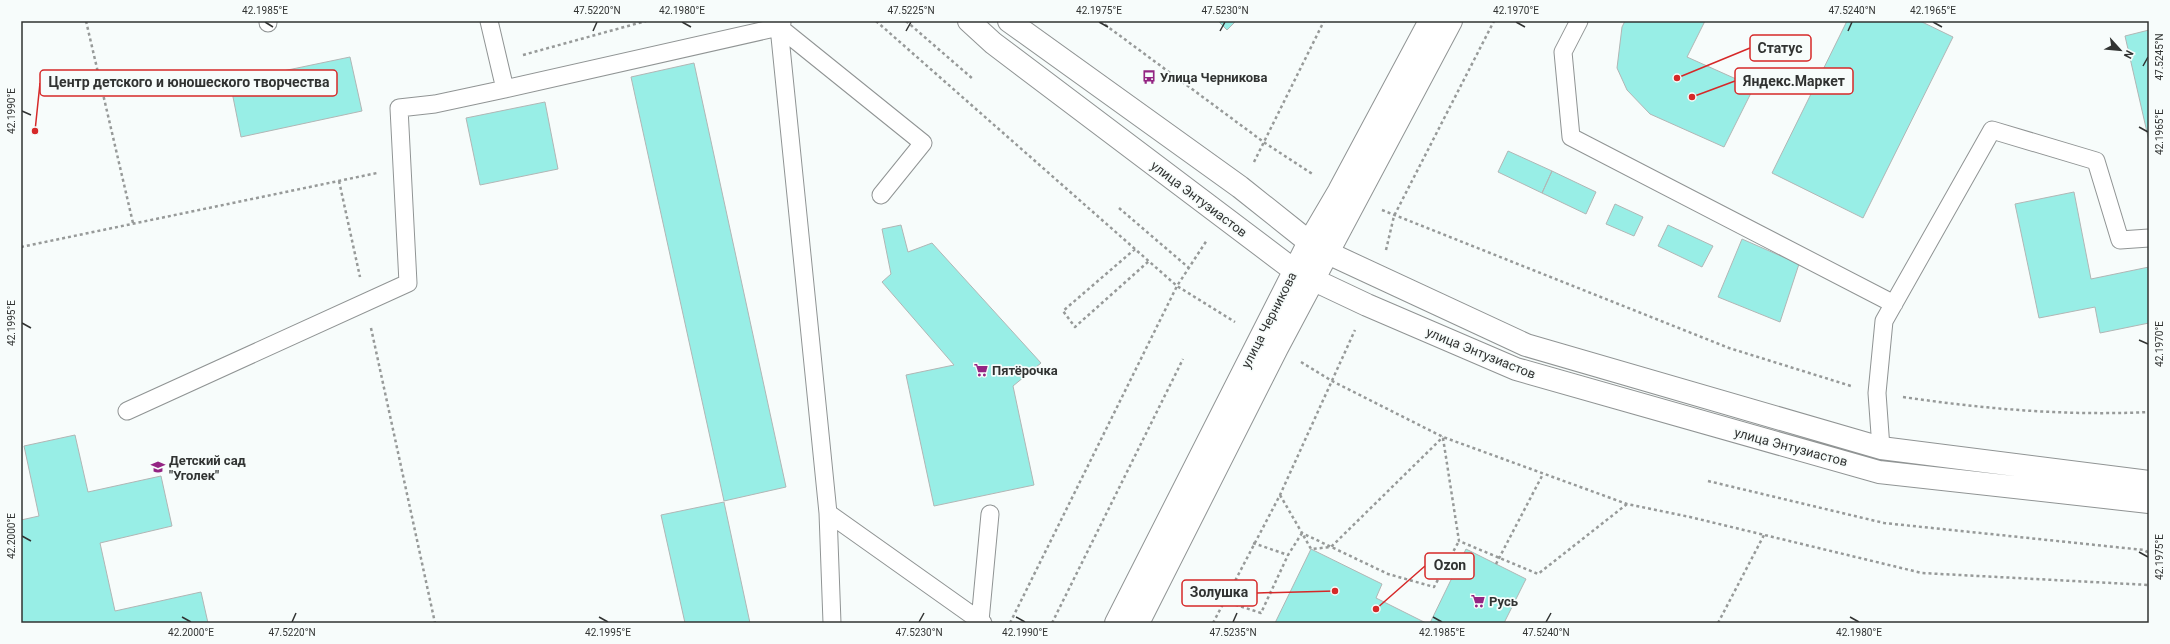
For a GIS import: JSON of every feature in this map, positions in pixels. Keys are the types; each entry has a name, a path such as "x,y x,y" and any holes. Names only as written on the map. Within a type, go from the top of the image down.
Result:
{"street":[{"name":"улица Энтузиастов","path":"969,21 993,43 1222,216 1304,275 1367,305 1516,369 1879,472 2149,502"},
{"path":"1009,21 1240,187 1309,242 1328,253 1526,345 1881,448 2149,482"},
{"name":"улица Черникова","path":"1304,275 1328,253 1348,195 1430,21"},
{"name":"улица Черникова","path":"1116,623 1304,275 1309,242 1348,195 1451,21"},
{"name":"улица Черникова","path":"1138,623 1268,343"}],"lane":[{"path":"489,21 505,89"},
{"path":"1578,21 1563,52 1571,137 1894,304"},
{"path":"127,411 408,283 399,108 435,104 505,89 781,24"},
{"path":"781,24 923,143 881,195"},
{"path":"781,24 828,513 832,623"},
{"path":"1881,448 1877,393 1884,320 1992,130 2096,161 2120,240 2149,238"},
{"path":"828,513 981,622"},
{"path":"981,622 990,514"}],"path":[{"path":"86,21 133,223"},
{"path":"498,62 646,21"},
{"path":"876,21 1177,286 1332,382 1443,438 1627,504 1764,534 1922,573 2149,585"},
{"path":"906,21 973,79"},
{"path":"1100,21 1265,143 1348,195 1394,216 1729,348 1877,393 1972,408 2090,415 2149,412"},
{"path":"1240,187 1265,143 1324,21"},
{"path":"1380,277 1394,216 1494,21"},
{"path":"21,248 133,223 395,169 402,159"},
{"path":"339,181 435,623"},
{"path":"1119,208 1188,268"},
{"path":"1010,623 1177,286 1222,216"},
{"path":"1135,249 1063,311 1075,327 1149,261"},
{"path":"1213,623 1253,543 1280,494 1367,305"},
{"path":"1052,623 1183,359"},
{"path":"1302,533 1388,574 1434,587 1459,541 1443,438"},
{"path":"1280,494 1311,549 1331,547 1443,438"},
{"path":"1496,564 1543,474"},
{"path":"1708,481 1884,523 2144,550 2149,553"},
{"path":"1459,541 1538,574 1627,504"},
{"path":"1224,601 1261,613 1288,555 1302,533"},
{"path":"1718,623 1764,534"},
{"path":"1253,543 1288,555"}],"building":[{"path":"1218,21 1236,21 1227,30"},
{"path":"1625,21 1705,21 1687,57 1754,87 1724,147 1650,114 1627,90 1617,68 1622,27"},
{"path":"1847,21 1920,21 1953,37 1863,218 1772,173"},
{"path":"2149,30 2149,141 2125,36"},
{"path":"350,57 362,111 241,137 230,82"},
{"path":"694,63 786,487 724,501 631,77"},
{"path":"545,102 558,169 480,185 466,118"},
{"path":"1508,151 1552,171 1542,193 1498,172"},
{"path":"1552,171 1596,192 1586,214 1542,193"},
{"path":"2074,192 2091,279 2149,267 2149,323 2100,333 2095,307 2039,318 2015,204"},
{"path":"1615,204 1643,217 1634,236 1606,224"},
{"name":"Пятёрочка","path":"901,225 908,252 932,243 1041,363 1013,386 1034,485 934,506 906,375 954,365 882,282 891,274 882,229"},
{"path":"1668,225 1713,246 1702,267 1658,246"},
{"path":"1742,239 1799,264 1780,322 1718,297"},
{"path":"75,435 88,492 161,476 172,526 100,543 115,611 201,592 208,623 21,623 21,520 39,516 24,446"},
{"path":"724,502 750,623 685,623 661,515"},
{"path":"1311,549 1382,584 1376,598 1426,623 1275,623"},
{"name":"Русь","path":"1466,549 1526,579 1504,623 1430,623"}],"place":[{"name":"Улица Черникова","path":"1149,77"},
{"name":"Статус","path":"1677,78"},
{"name":"Яндекс.Маркет","path":"1692,97"},
{"name":"Центр детского и юношеского творчества","path":"35,131"},
{"name":"Пятёрочка","path":"981,370"},
{"name":"Детский сад \"Уголек\"","path":"158,467"},
{"name":"Золушка","path":"1335,591"},
{"name":"Русь","path":"1478,601"},
{"name":"Ozon","path":"1376,609"}]}
